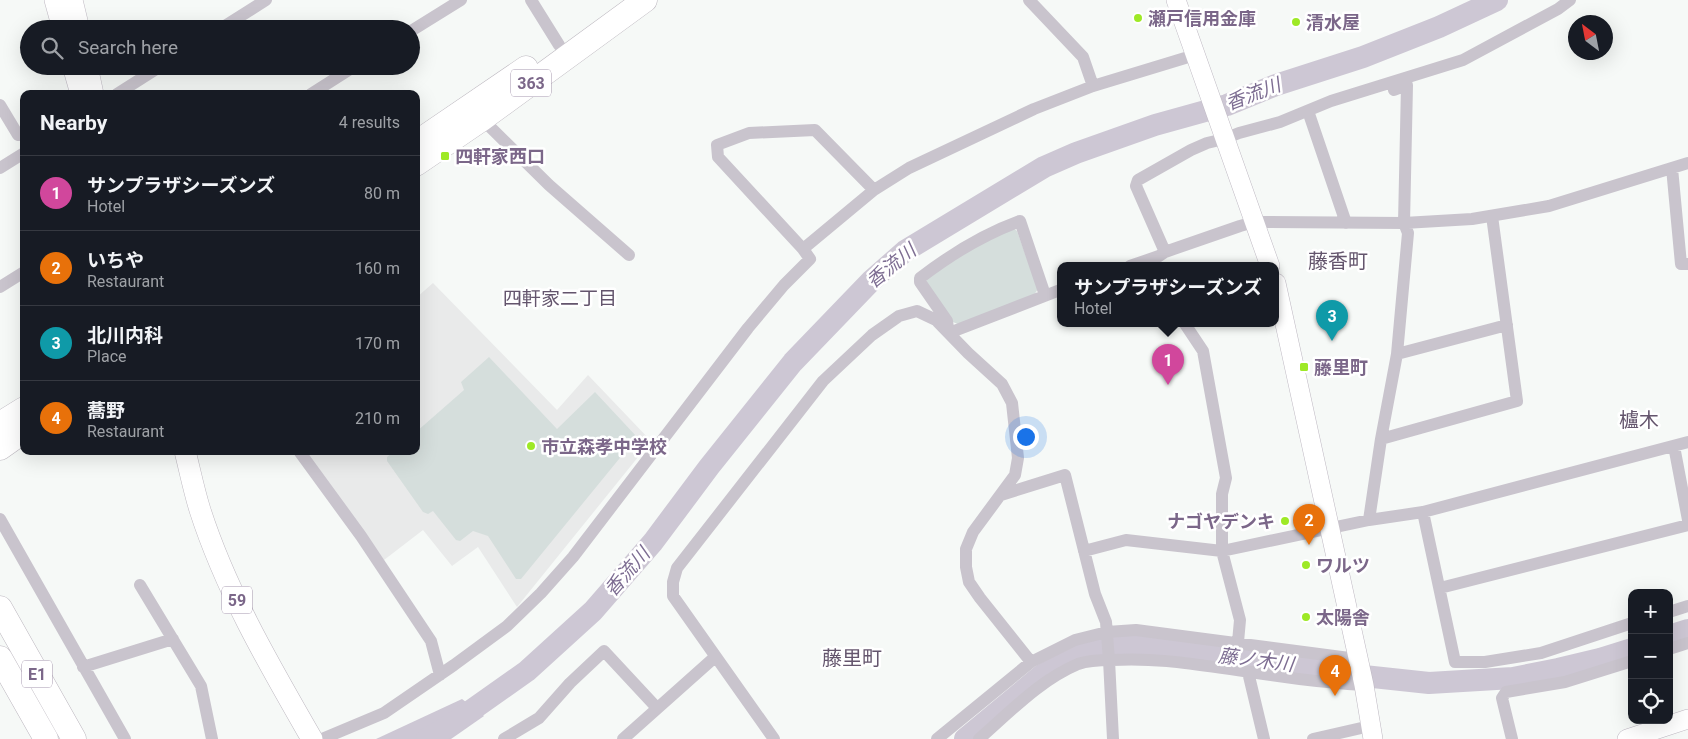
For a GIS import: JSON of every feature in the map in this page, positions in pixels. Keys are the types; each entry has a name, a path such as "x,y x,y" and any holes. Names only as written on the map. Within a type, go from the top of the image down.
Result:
{"highway":[{"name":"363","path":"420,140 559,45 620,0"},
{"name":"363","path":"420,161 482,119 645,0"},
{"path":"0,424 20,411"},
{"path":"0,448 20,434"},
{"name":"E1","path":"0,608 74,739"},
{"name":"E1","path":"0,658 46,739"}],"main road":[{"name":"59","path":"186,455 200,510 221,565 261,651 312,739"}],"street":[{"path":"54,0 60,20"},
{"path":"73,0 78,20"},
{"path":"234,20 266,0"},
{"path":"420,25 461,0"},
{"path":"531,0 559,45"},
{"path":"1029,0 1083,57 1093,86"},
{"path":"1176,0 1269,262"},
{"path":"1162,258 1136,186 1138,180 1191,150 1223,136 1280,122 1331,102 1462,60 1558,9 1570,0"},
{"path":"322,739 384,713 507,626 548,586 573,557 807,254 874,190 909,168 1034,109 1093,86 1194,55"},
{"path":"75,75 79,90"},
{"path":"90,75 93,90"},
{"path":"123,90 146,75"},
{"path":"317,90 341,75"},
{"path":"1331,102 1336,109 1407,85 1404,223 1408,233 1396,354 1369,520"},
{"path":"0,105 18,135"},
{"path":"1308,112 1346,223"},
{"path":"482,119 549,185 630,254"},
{"path":"807,254 718,157 717,145 750,133 815,130 874,190"},
{"path":"0,168 20,156"},
{"path":"1146,262 1162,258 1254,222 1404,223 1472,219 1549,206 1688,163"},
{"path":"1672,168 1680,264 1688,264"},
{"path":"1381,439 1517,401 1492,216"},
{"path":"949,332 947,321 920,282 920,278 945,259 1003,227 1020,221 1045,295"},
{"path":"0,287 20,274"},
{"path":"949,332 1057,291"},
{"path":"1279,297 1364,685 1371,732 1313,739"},
{"path":"768,737 673,596 673,582 677,568 823,381 872,335 898,316 917,311 936,320 1002,384 1012,403 1018,458 1015,475 973,532 966,549 966,567 969,582 1031,662"},
{"path":"1396,354 1507,325"},
{"path":"1187,327 1203,351 1226,478 1222,494 1222,551 1240,620 1238,642"},
{"path":"1084,551 1126,540 1222,551 1369,520 1423,512 1688,442"},
{"path":"1674,446 1688,520"},
{"path":"302,455 361,536 431,641 440,675"},
{"path":"1001,495 1065,475 1095,594 1106,622 1113,739"},
{"path":"1423,512 1455,662 1485,662 1541,653 1628,624"},
{"path":"0,519 125,739"},
{"path":"1440,588 1688,525"},
{"path":"140,585 201,686 212,739"},
{"path":"1673,611 1688,606"},
{"path":"937,739 1031,662 1075,640 1136,630 1357,659"},
{"path":"84,667 173,639"},
{"path":"1673,648 1688,644"},
{"path":"504,739 538,718 570,683 604,651 656,708"},
{"path":"979,739 1038,688 1058,674 1080,664 1109,656 1167,660 1248,672 1364,685"},
{"path":"623,739 715,657"},
{"path":"1512,739 1502,698 1506,692 1565,682 1628,662"},
{"path":"1248,672 1264,739"},
{"path":"1626,739 1688,719"}],"shaded area":[{"path":"1012,227 1017,231 1038,289 1034,295 958,324 950,321 926,284 927,278 948,262"},
{"name":"市立森孝中学校","path":"433,283 557,410 588,375 651,441 517,607 478,547 452,566 423,530 384,560 306,455 420,455 420,294"},
{"path":"489,357 557,429 595,392 637,437 521,579 516,579 488,536 473,531 460,541 456,540 433,511 428,514 423,512 387,461 389,455 420,455 420,428 464,390 461,382"},
{"path":"462,699 484,716 451,739 376,739"}],"waterway":[{"name":"香流川","path":"427,739 452,724 527,671 593,611 653,542 709,467 793,362 872,280 905,251 1044,167 1076,153 1155,125 1227,105 1276,85 1363,57 1439,27 1497,0"},
{"name":"藤ノ木川","path":"1673,635 1688,630"},
{"name":"藤ノ木川","path":"965,739 1042,675 1073,657 1109,647 1154,647 1345,674 1429,683 1513,678 1600,659 1628,650"}],"place":[{"name":"瀬戸信用金庫","path":"1138,18"},
{"name":"清水屋","path":"1296,22"},
{"name":"四軒家西口","path":"445,156"},
{"name":"北川内科","path":"1332,341"},
{"name":"藤里町","path":"1304,367"},
{"name":"サンプラザシーズンズ","path":"1168,385"},
{"name":"市立森孝中学校","path":"531,446"},
{"name":"ナゴヤデンキ","path":"1285,521"},
{"name":"いちや","path":"1309,545"},
{"name":"ワルツ","path":"1306,565"},
{"name":"太陽舎","path":"1306,617"},
{"name":"蕎野","path":"1335,696"}],"district":[{"name":"藤香町","path":"1338,261"},
{"name":"四軒家二丁目","path":"560,298"},
{"name":"櫨木","path":"1639,420"},
{"name":"藤里町","path":"852,658"}]}
